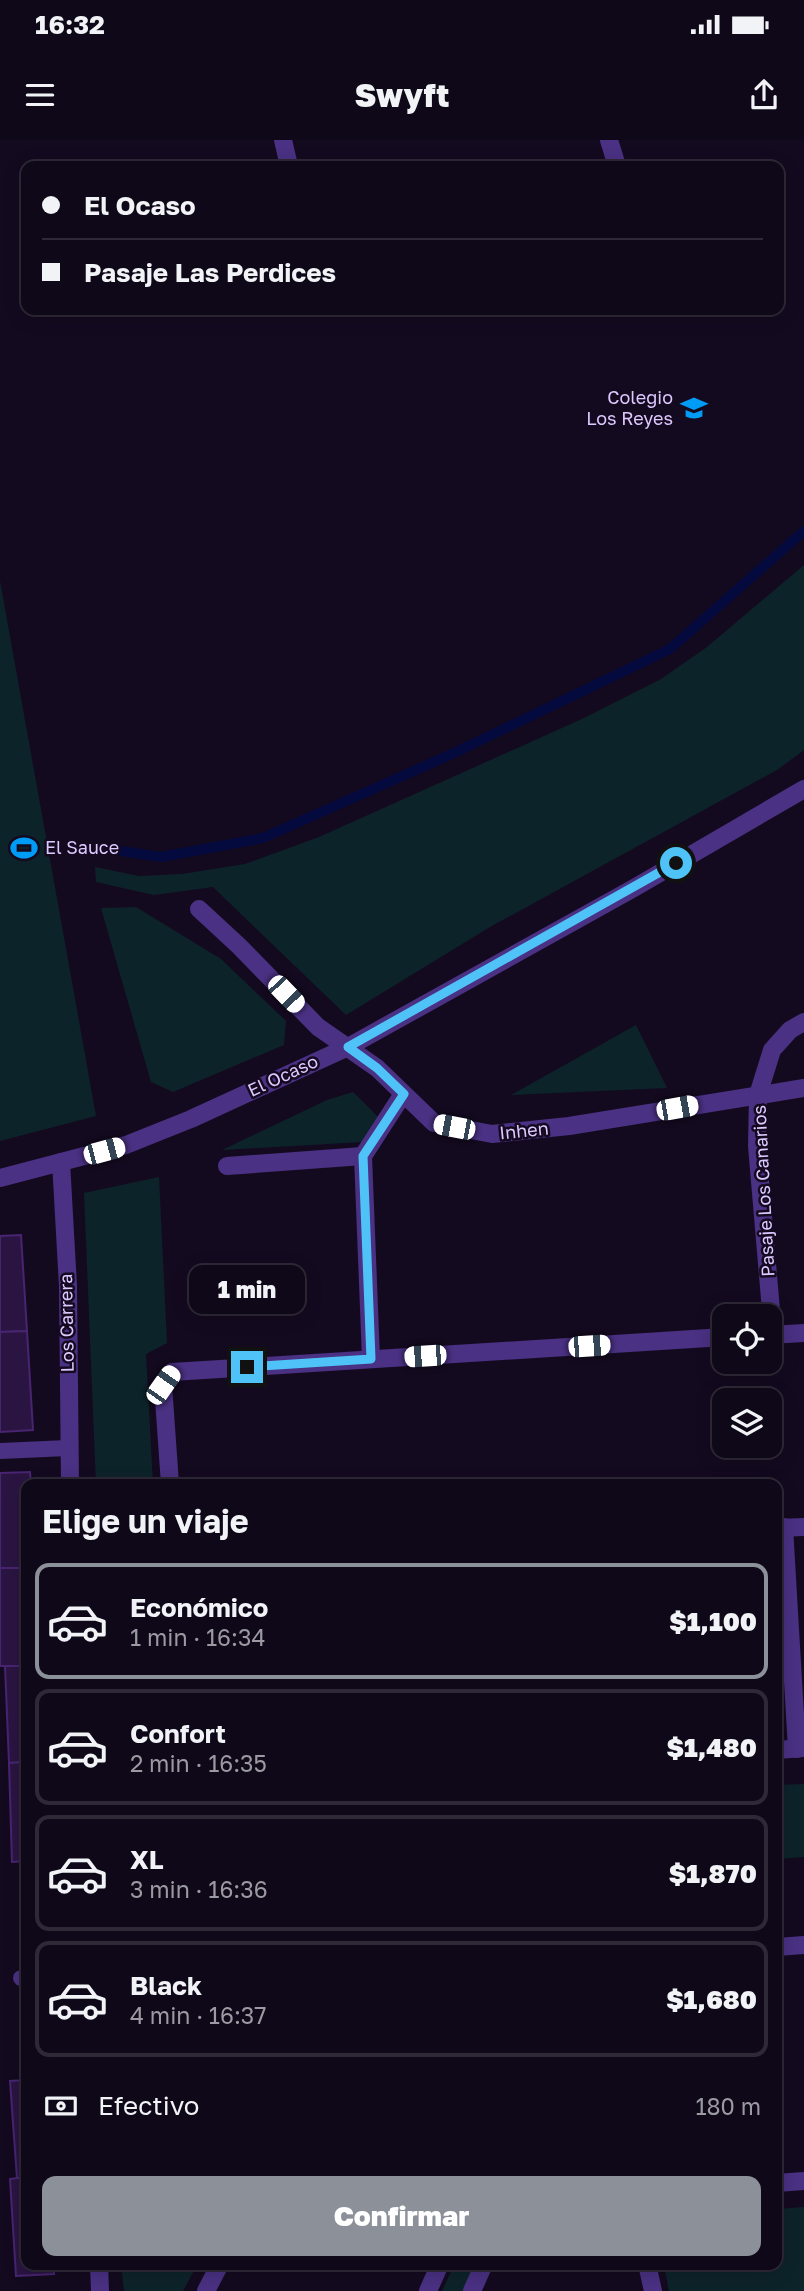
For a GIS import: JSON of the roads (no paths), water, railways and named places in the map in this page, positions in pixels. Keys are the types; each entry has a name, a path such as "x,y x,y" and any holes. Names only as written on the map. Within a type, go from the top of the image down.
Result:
{"street":[{"path":"283,140 288,161"},
{"path":"609,140 615,161"},
{"name":"El Ocaso","path":"0,1178 126,1145 191,1119 348,1047 634,888 804,789"},
{"name":"Inhen","path":"199,909 318,1027 377,1068 435,1123 492,1134 569,1126 804,1088"},
{"name":"Pasaje Los Canarios","path":"769,1304 757,1146 758,1095 772,1050 790,1030 804,1022"},
{"path":"371,1359 363,1156 404,1094"},
{"path":"228,1166 363,1156"},
{"name":"Los Carrera","path":"61,1162 68,1286 70,1479"},
{"path":"782,1334 804,1333"},
{"path":"170,1479 163,1385 172,1372 712,1339"},
{"path":"782,1527 804,1527"},
{"path":"782,1539 800,1749 782,1751"},
{"path":"782,1947 804,1945"},
{"path":"782,2182 804,2180"},
{"path":"99,2270 100,2291"},
{"path":"206,2291 217,2270"},
{"path":"428,2291 437,2270"},
{"path":"472,2291 481,2270"},
{"path":"648,2270 653,2291"}],"lane":[{"path":"0,1451 68,1448"}],"waterway":[{"path":"101,848 161,857 263,838 454,753 670,649 804,531"}],"place":[{"name":"Colegio Los Reyes","path":"694,408"},
{"name":"El Sauce","path":"24,848"}]}
